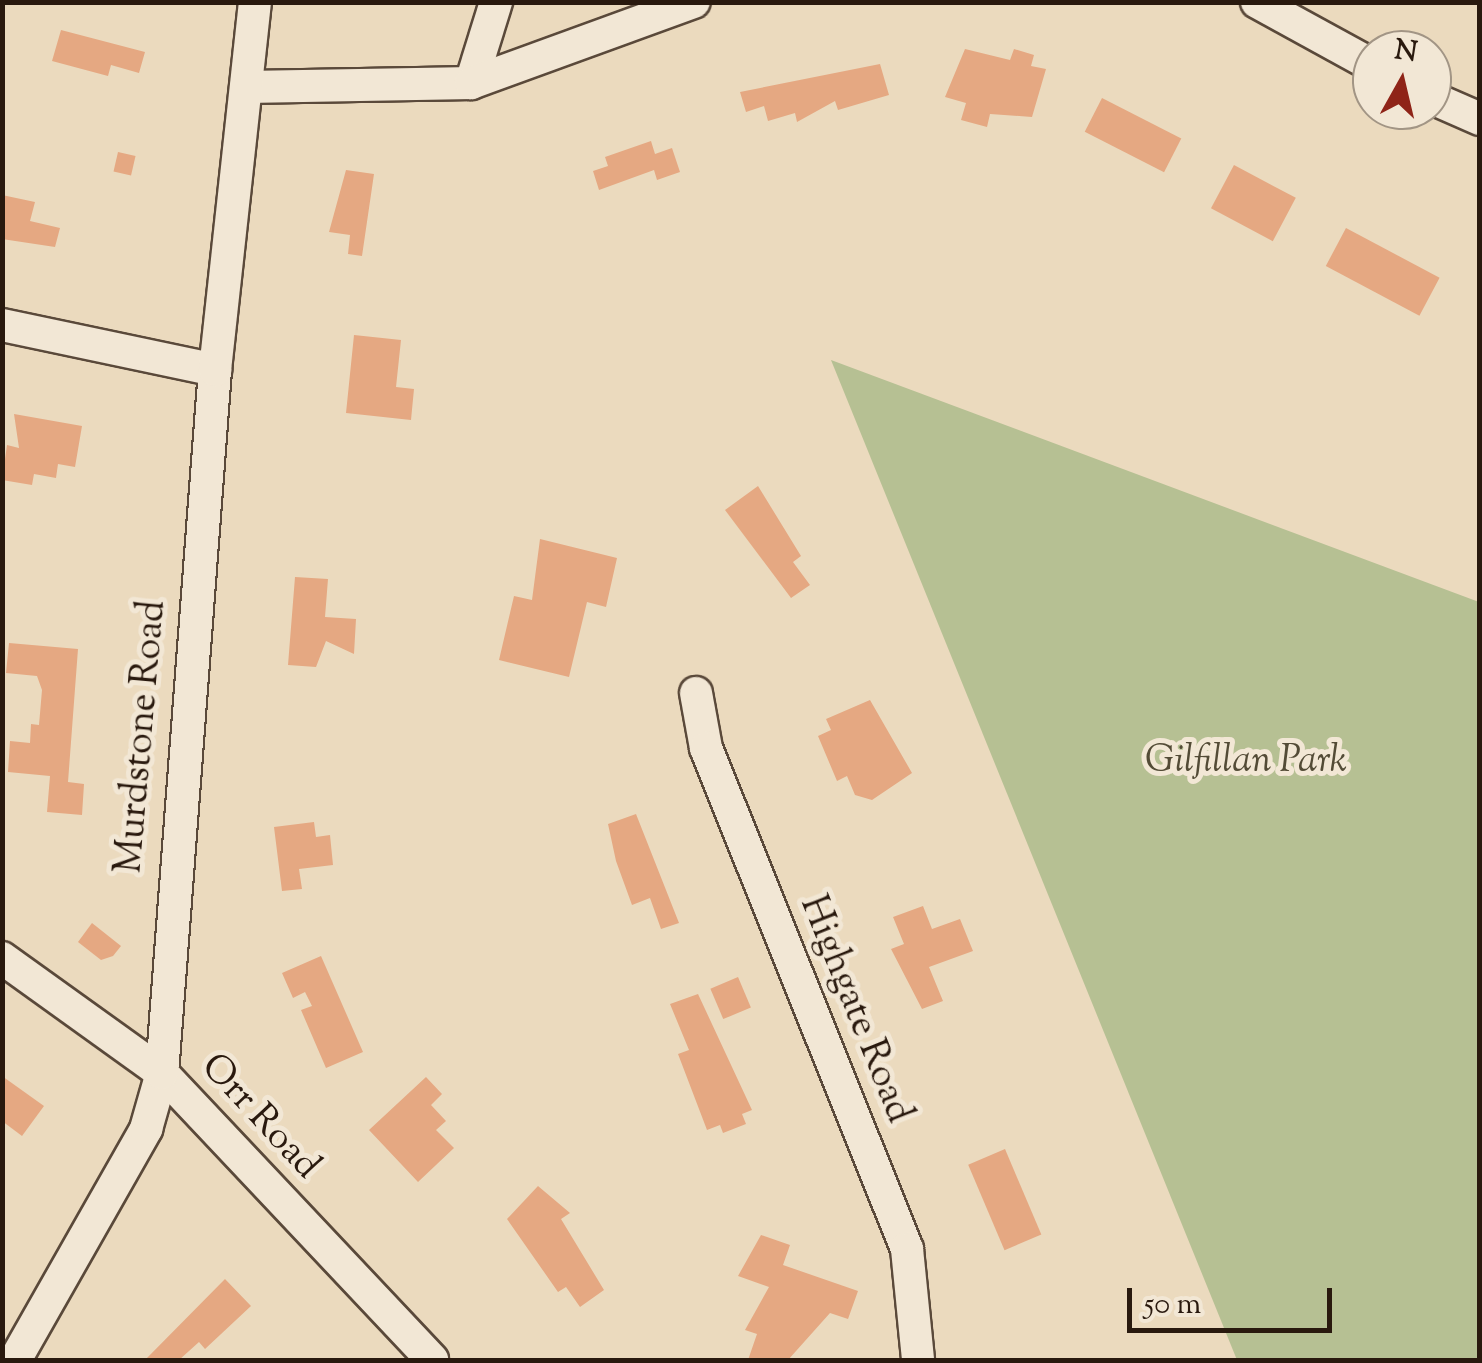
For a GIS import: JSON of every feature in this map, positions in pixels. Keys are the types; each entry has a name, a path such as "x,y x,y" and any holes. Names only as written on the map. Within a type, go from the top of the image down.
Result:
{"street":[{"name":"Murdstone Road","path":"14,1360 146,1128 162,1073 215,370 255,2"},
{"path":"470,83 496,2"},
{"path":"248,87 470,83 694,2"},
{"path":"1257,2 1352,54"},
{"path":"1452,107 1480,119"},
{"path":"2,325 215,370"},
{"name":"Highgate Road","path":"696,693 706,748 907,1249 920,1307 918,1360"},
{"name":"Orr Road","path":"2,958 162,1073 432,1360"}],"green space":[{"name":"Gilfillan Park","path":"831,360 1479,602 1479,1360 1237,1360"}],"building":[{"path":"61,30 145,52 139,73 111,65 108,76 52,61"},
{"path":"965,49 1010,60 1014,49 1034,55 1031,66 1046,69 1032,117 990,114 987,127 961,120 966,103 945,97"},
{"path":"880,64 889,95 838,110 835,101 797,122 795,113 768,121 764,106 746,112 740,92"},
{"path":"1102,98 1181,138 1164,172 1085,132"},
{"path":"651,141 655,154 672,148 680,172 657,180 654,170 599,190 593,171 608,166 605,157"},
{"path":"118,152 136,156 131,176 114,171"},
{"path":"1234,165 1296,198 1273,241 1211,208"},
{"path":"346,170 374,174 362,256 348,254 350,235 329,232"},
{"path":"2,195 35,202 30,221 60,228 55,247 2,239"},
{"path":"1346,228 1440,278 1419,316 1326,266"},
{"path":"354,335 401,340 396,387 414,389 411,420 346,413"},
{"path":"14,414 82,426 75,467 58,464 56,478 34,474 32,485 2,480 7,445 19,448"},
{"path":"758,486 801,556 793,562 810,585 791,598 725,510"},
{"path":"540,539 617,558 606,607 587,602 569,677 499,660 514,596 532,600"},
{"path":"295,577 328,579 325,617 356,619 354,654 326,641 316,667 288,665"},
{"path":"9,643 78,649 68,782 84,784 82,815 47,812 50,776 8,772 10,741 30,743 31,724 39,725 42,690 37,676 6,673"},
{"path":"870,700 912,773 872,800 855,795 847,776 837,781 818,736 831,730 826,719"},
{"path":"636,814 679,923 661,929 650,898 632,905 616,861 608,824"},
{"path":"314,822 316,837 330,835 333,865 299,869 302,889 282,891 274,827"},
{"path":"923,906 932,929 960,919 973,951 929,967 943,1001 922,1009 891,949 904,944 893,917"},
{"path":"92,923 121,946 113,956 101,960 78,942"},
{"path":"321,956 363,1052 326,1068 301,1010 312,1006 305,992 293,998 282,973"},
{"path":"738,977 751,1007 723,1019 710,989"},
{"path":"698,994 752,1110 742,1114 746,1124 723,1133 720,1125 707,1130 678,1054 689,1050 670,1004"},
{"path":"2,1076 44,1106 22,1136 2,1121"},
{"path":"426,1077 442,1094 431,1105 446,1121 436,1130 454,1148 418,1182 369,1130"},
{"path":"1005,1149 1041,1235 1005,1250 968,1165"},
{"path":"538,1186 570,1213 561,1219 604,1290 580,1307 566,1287 558,1292 507,1219"},
{"path":"761,1235 790,1245 783,1265 858,1291 848,1319 830,1313 788,1360 748,1360 757,1334 745,1330 769,1287 738,1276"},
{"path":"225,1279 251,1306 205,1349 199,1342 179,1360 145,1360"}]}
